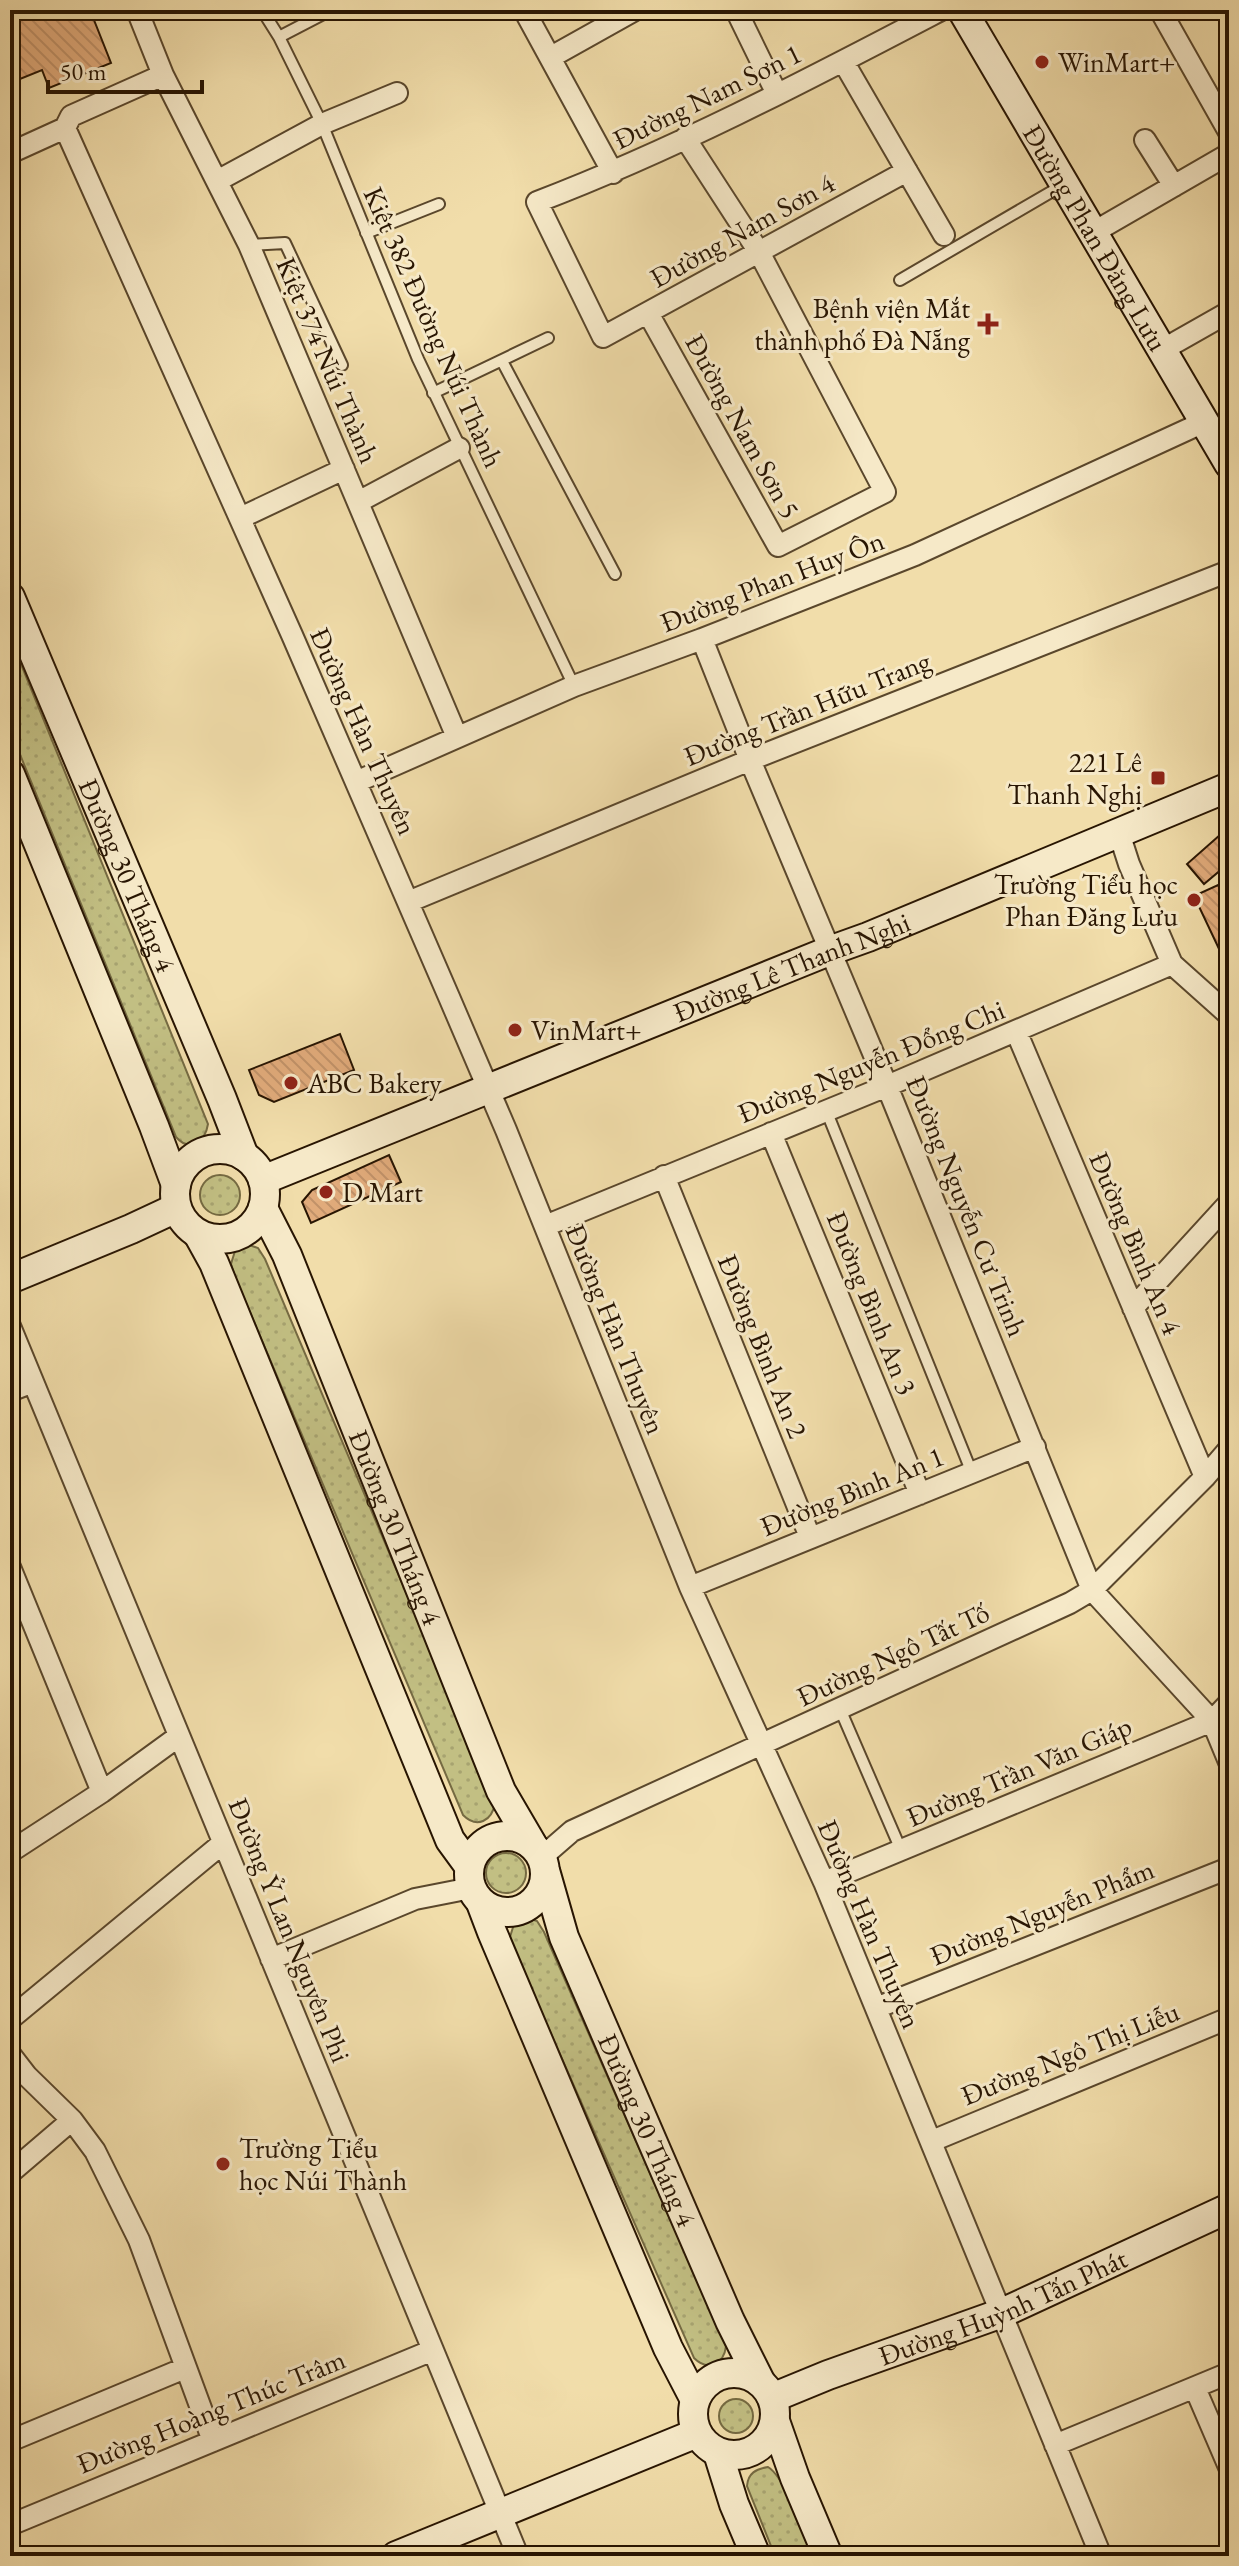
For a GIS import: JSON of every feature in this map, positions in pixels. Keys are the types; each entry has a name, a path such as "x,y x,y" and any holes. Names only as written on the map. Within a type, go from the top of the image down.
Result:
{"street":[{"name":"Kiệt 374 Núi Thành","path":"137,10 163,75 249,245 457,737"},
{"path":"524,10 613,173"},
{"path":"736,10 777,94"},
{"name":"Đường Nam Sơn 1","path":"603,337 537,202 613,173 941,10"},
{"name":"Đường Phan Đăng Lưu","path":"962,10 1229,464"},
{"path":"1160,10 1229,132"},
{"path":"551,57 628,11"},
{"path":"843,61 944,235"},
{"path":"10,153 65,128 71,116 163,75"},
{"path":"217,181 322,124 397,93"},
{"name":"Đường Hàn Thuyên","path":"65,128 240,518 488,1089 690,1587 824,1882 1101,2556"},
{"path":"685,138 759,252"},
{"path":"1145,140 1174,186"},
{"path":"1094,232 1229,154"},
{"name":"Đường Nam Sơn 4","path":"603,337 907,171"},
{"name":"Đường Nam Sơn 5","path":"648,313 778,546 885,492 759,252"},
{"path":"1162,350 1229,312"},
{"name":"Đường Phan Huy Ôn","path":"356,782 574,686 915,555 1204,422"},
{"path":"358,502 459,448"},
{"path":"240,518 344,469"},
{"name":"Đường Trần Hữu Trang","path":"408,902 750,760 1229,571"},
{"name":"Đường 30 Tháng 4","path":"10,597 244,1156"},
{"name":"Đường Nguyễn Cư Trinh","path":"702,639 1092,1590 1212,1721 1229,1762"},
{"path":"10,774 154,1126 176,1196 182,1220 198,1234 210,1239 237,1237 258,1220 263,1194 253,1163 233,1151 208,1150 188,1163 176,1196 131,1229 10,1279"},
{"name":"Đường Lê Thanh Nghị","path":"263,1194 488,1089 868,937 1229,787"},
{"path":"1119,833 1172,964 1229,1015"},
{"name":"Đường Nguyễn Đổng Chi","path":"545,1226 887,1086 1172,964"},
{"name":"Đường Bình An 4","path":"1016,1031 1205,1477"},
{"name":"Đường Bình An 3","path":"771,1133 920,1494"},
{"name":"Đường Bình An 2","path":"664,1176 810,1537"},
{"name":"Đường 30 Tháng 4","path":"263,1194 501,1791 540,1859 564,1937 730,2321 769,2400 795,2478 828,2556"},
{"path":"1133,1308 1229,1203"},
{"path":"198,1234 214,1263 450,1840 474,1886 668,2348 695,2400"},
{"name":"Đường Ỷ Lan Nguyên Phi","path":"10,1326 518,2556"},
{"path":"10,1391 33,1382"},
{"name":"Đường Bình An 1","path":"690,1587 1035,1447"},
{"name":"Đường Ngô Tất Tố","path":"540,1859 572,1831 1056,1610 1092,1590 1229,1449"},
{"path":"10,1567 102,1792"},
{"name":"Đường Trần Văn Giáp","path":"824,1882 1212,1721 1229,1703"},
{"path":"10,1852 102,1792 179,1736"},
{"path":"508,1835 521,1838 540,1859 544,1887 538,1898 517,1912 492,1910 474,1886 474,1854 495,1837 508,1835"},
{"path":"10,2019 223,1843"},
{"name":"Đường Nguyễn Phẩm","path":"876,2008 1229,1868"},
{"path":"271,1959 415,1899 474,1886"},
{"name":"Đường Ngô Thị Liễu","path":"932,2141 1229,2018"},
{"path":"10,2054 27,2076 72,2120 95,2151 139,2240 213,2441"},
{"path":"10,2173 72,2120"},
{"name":"Đường Huỳnh Tấn Phát","path":"769,2400 828,2375 1002,2313 1229,2208"},
{"name":"Đường Hoàng Thúc Trâm","path":"10,2525 433,2350"},
{"path":"10,2441 185,2368"},
{"path":"736,2372 748,2375 769,2400 771,2433 754,2451 730,2456 718,2453 697,2433 693,2411 695,2400 701,2388 711,2379 736,2372"},
{"path":"1055,2445 1229,2373"},
{"path":"1195,2388 1229,2467"},
{"path":"396,2556 697,2433"},
{"path":"718,2453 734,2504 756,2556"}],"lane":[{"name":"Kiệt 382 Đường Núi Thành","path":"262,10 279,37 322,124 433,393 574,686"},
{"path":"279,37 331,10"},
{"path":"900,280 1065,184"},
{"path":"366,233 439,204"},
{"path":"249,245 285,243 342,365"},
{"path":"433,393 548,338"},
{"path":"502,361 615,574"},
{"path":"826,1110 972,1473"},
{"path":"840,1709 901,1850"}],"shaded area":[{"path":"10,637 208,1124 204,1136 196,1143 186,1144 176,1137 10,730"},
{"path":"220,1175 234,1181 240,1195 234,1209 220,1215 206,1209 200,1195 206,1181"},
{"path":"249,1245 258,1248 265,1259 495,1803 491,1814 483,1821 473,1822 463,1815 235,1277 231,1264 235,1251"},
{"path":"506,1853 520,1859 526,1873 520,1887 506,1893 492,1887 486,1873 492,1859"},
{"path":"528,1918 537,1921 544,1932 726,2346 722,2357 714,2364 705,2365 694,2358 514,1950 510,1937 514,1924"},
{"path":"736,2399 748,2404 753,2416 748,2428 736,2433 724,2428 719,2416 724,2404"},
{"path":"768,2467 788,2495 812,2556 775,2556 747,2486 753,2472"}],"building":[{"path":"10,10 90,10 111,63 49,88 42,70 10,83"},
{"path":"1229,827 1229,863 1204,884 1187,864"},
{"path":"1218,885 1229,908 1229,970 1194,896"},
{"path":"340,1034 354,1070 274,1102 259,1095 249,1070"},
{"path":"389,1155 401,1182 311,1223 302,1202 312,1190"}],"place":[{"name":"WinMart+","path":"1042,62"},
{"name":"Bệnh viện Mắt thành phố Đà Nẵng","path":"988,324"},
{"name":"221 Lê Thanh Nghị","path":"1158,778"},
{"name":"Trường Tiểu học Phan Đăng Lưu","path":"1194,900"},
{"name":"VinMart+","path":"515,1030"},
{"name":"ABC Bakery","path":"291,1083"},
{"name":"D Mart","path":"326,1192"},
{"name":"Trường Tiểu học Núi Thành","path":"223,2164"}]}
